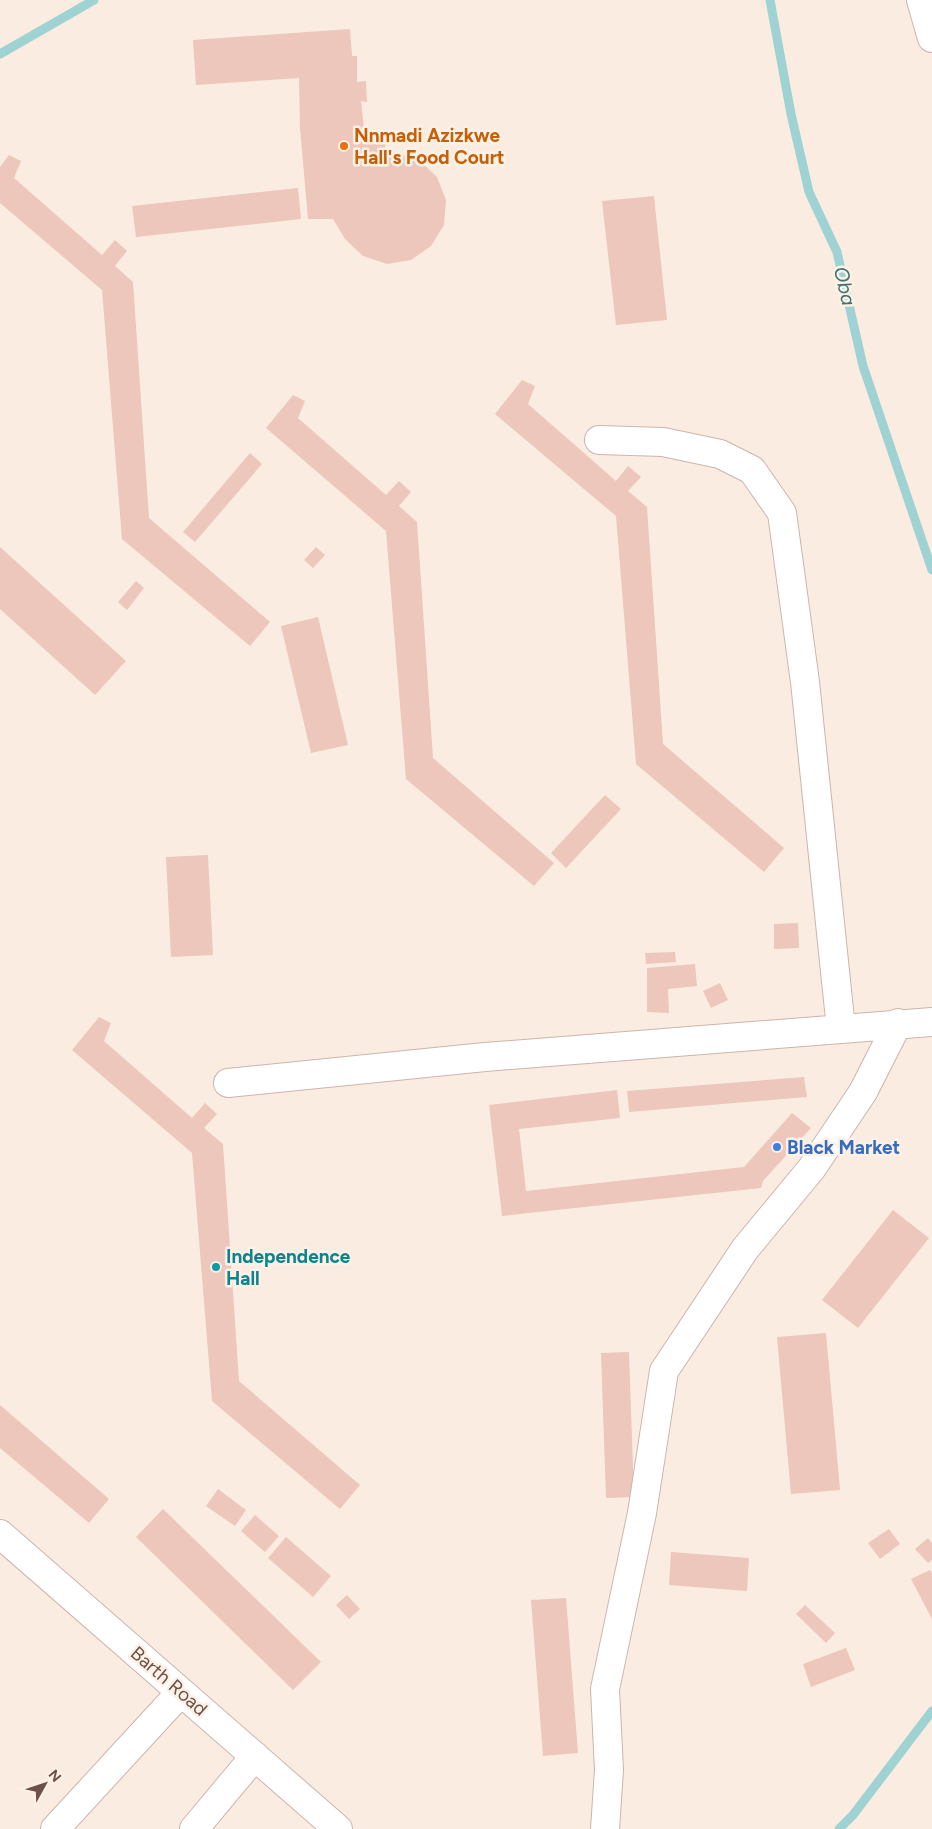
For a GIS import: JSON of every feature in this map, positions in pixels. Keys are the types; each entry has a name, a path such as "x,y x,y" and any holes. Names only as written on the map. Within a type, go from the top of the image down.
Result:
{"street":[{"path":"921,0 932,38"},
{"path":"599,440 664,442 720,454 752,470 782,513 806,692 841,1029"},
{"path":"228,1083 485,1057 898,1023 932,1022"},
{"path":"605,1829 609,1770 606,1689 642,1513 664,1371 745,1249 812,1168 863,1092 898,1023"},
{"name":"Barth Road","path":"0,1534 338,1829"},
{"path":"54,1829 181,1692"},
{"path":"194,1829 255,1756"}],"building":[{"name":"Nnmadi Azizkwe Hall's Food Court","path":"350,29 352,56 357,56 357,82 366,81 367,102 361,101 365,137 384,136 386,154 395,153 419,160 437,177 446,200 444,225 431,246 411,260 387,264 363,256 345,239 333,219 308,219 300,128 299,78 196,85 193,40"},
{"path":"9,155 21,161 14,178 102,255 115,240 127,251 115,266 133,282 149,518 270,622 250,646 122,539 102,290 0,203 0,167"},
{"path":"298,188 301,219 136,237 132,206"},
{"path":"654,196 667,320 616,325 602,201"},
{"path":"522,380 535,386 528,404 616,481 628,466 641,477 628,491 647,507 663,744 784,848 764,872 636,764 616,516 495,414"},
{"path":"293,395 305,401 298,418 386,495 399,481 411,492 399,506 417,522 433,758 554,863 534,886 406,779 386,531 266,428"},
{"path":"250,453 262,464 195,542 183,532"},
{"path":"0,547 126,661 95,695 0,609"},
{"path":"316,547 325,555 313,568 304,560"},
{"path":"136,581 144,588 127,610 118,602"},
{"path":"318,617 348,745 311,753 281,626"},
{"path":"605,795 621,809 566,868 551,853"},
{"path":"208,855 213,955 171,957 166,857"},
{"path":"798,923 799,948 774,949 774,924"},
{"path":"675,952 676,962 646,964 645,953"},
{"path":"695,964 697,986 668,989 669,1013 647,1012 647,968"},
{"path":"720,983 728,1000 711,1008 703,991"},
{"name":"Independence Hall","path":"99,1017 111,1023 104,1041 192,1118 205,1103 217,1114 204,1128 223,1144 239,1381 360,1485 340,1509 212,1401 192,1153 72,1050"},
{"name":"Black Market","path":"804,1077 807,1097 629,1112 627,1091"},
{"name":"Black Market","path":"617,1090 620,1118 519,1129 526,1191 744,1167 792,1113 811,1128 763,1181 761,1188 502,1216 489,1105"},
{"path":"893,1210 929,1238 858,1328 822,1300"},
{"path":"826,1333 840,1490 791,1494 777,1337"},
{"path":"629,1352 634,1497 606,1498 601,1353"},
{"path":"0,1405 109,1499 89,1523 0,1448"},
{"path":"218,1489 246,1510 235,1526 206,1506"},
{"path":"163,1509 321,1662 293,1690 136,1537"},
{"path":"255,1515 279,1536 265,1552 241,1531"},
{"path":"889,1529 900,1544 880,1559 868,1543"},
{"path":"286,1537 331,1576 313,1597 268,1558"},
{"path":"928,1538 932,1543 932,1560 928,1563 915,1549"},
{"path":"671,1552 749,1558 747,1591 669,1585"},
{"path":"930,1570 932,1573 932,1619 911,1579"},
{"path":"347,1595 360,1609 349,1619 336,1605"},
{"path":"566,1598 578,1753 543,1756 531,1600"},
{"path":"805,1605 835,1633 826,1643 796,1614"},
{"path":"846,1648 855,1670 811,1687 803,1664"}],"waterway":[{"path":"0,54 94,0"},
{"name":"Oba","path":"770,0 791,114 809,192 837,252 863,366 932,570"},
{"path":"839,1829 853,1815 932,1711"}],"place":[{"name":"Nnmadi Azizkwe Hall's Food Court","path":"344,146"},
{"name":"Black Market","path":"777,1147"},
{"name":"Independence Hall","path":"216,1267"}]}
